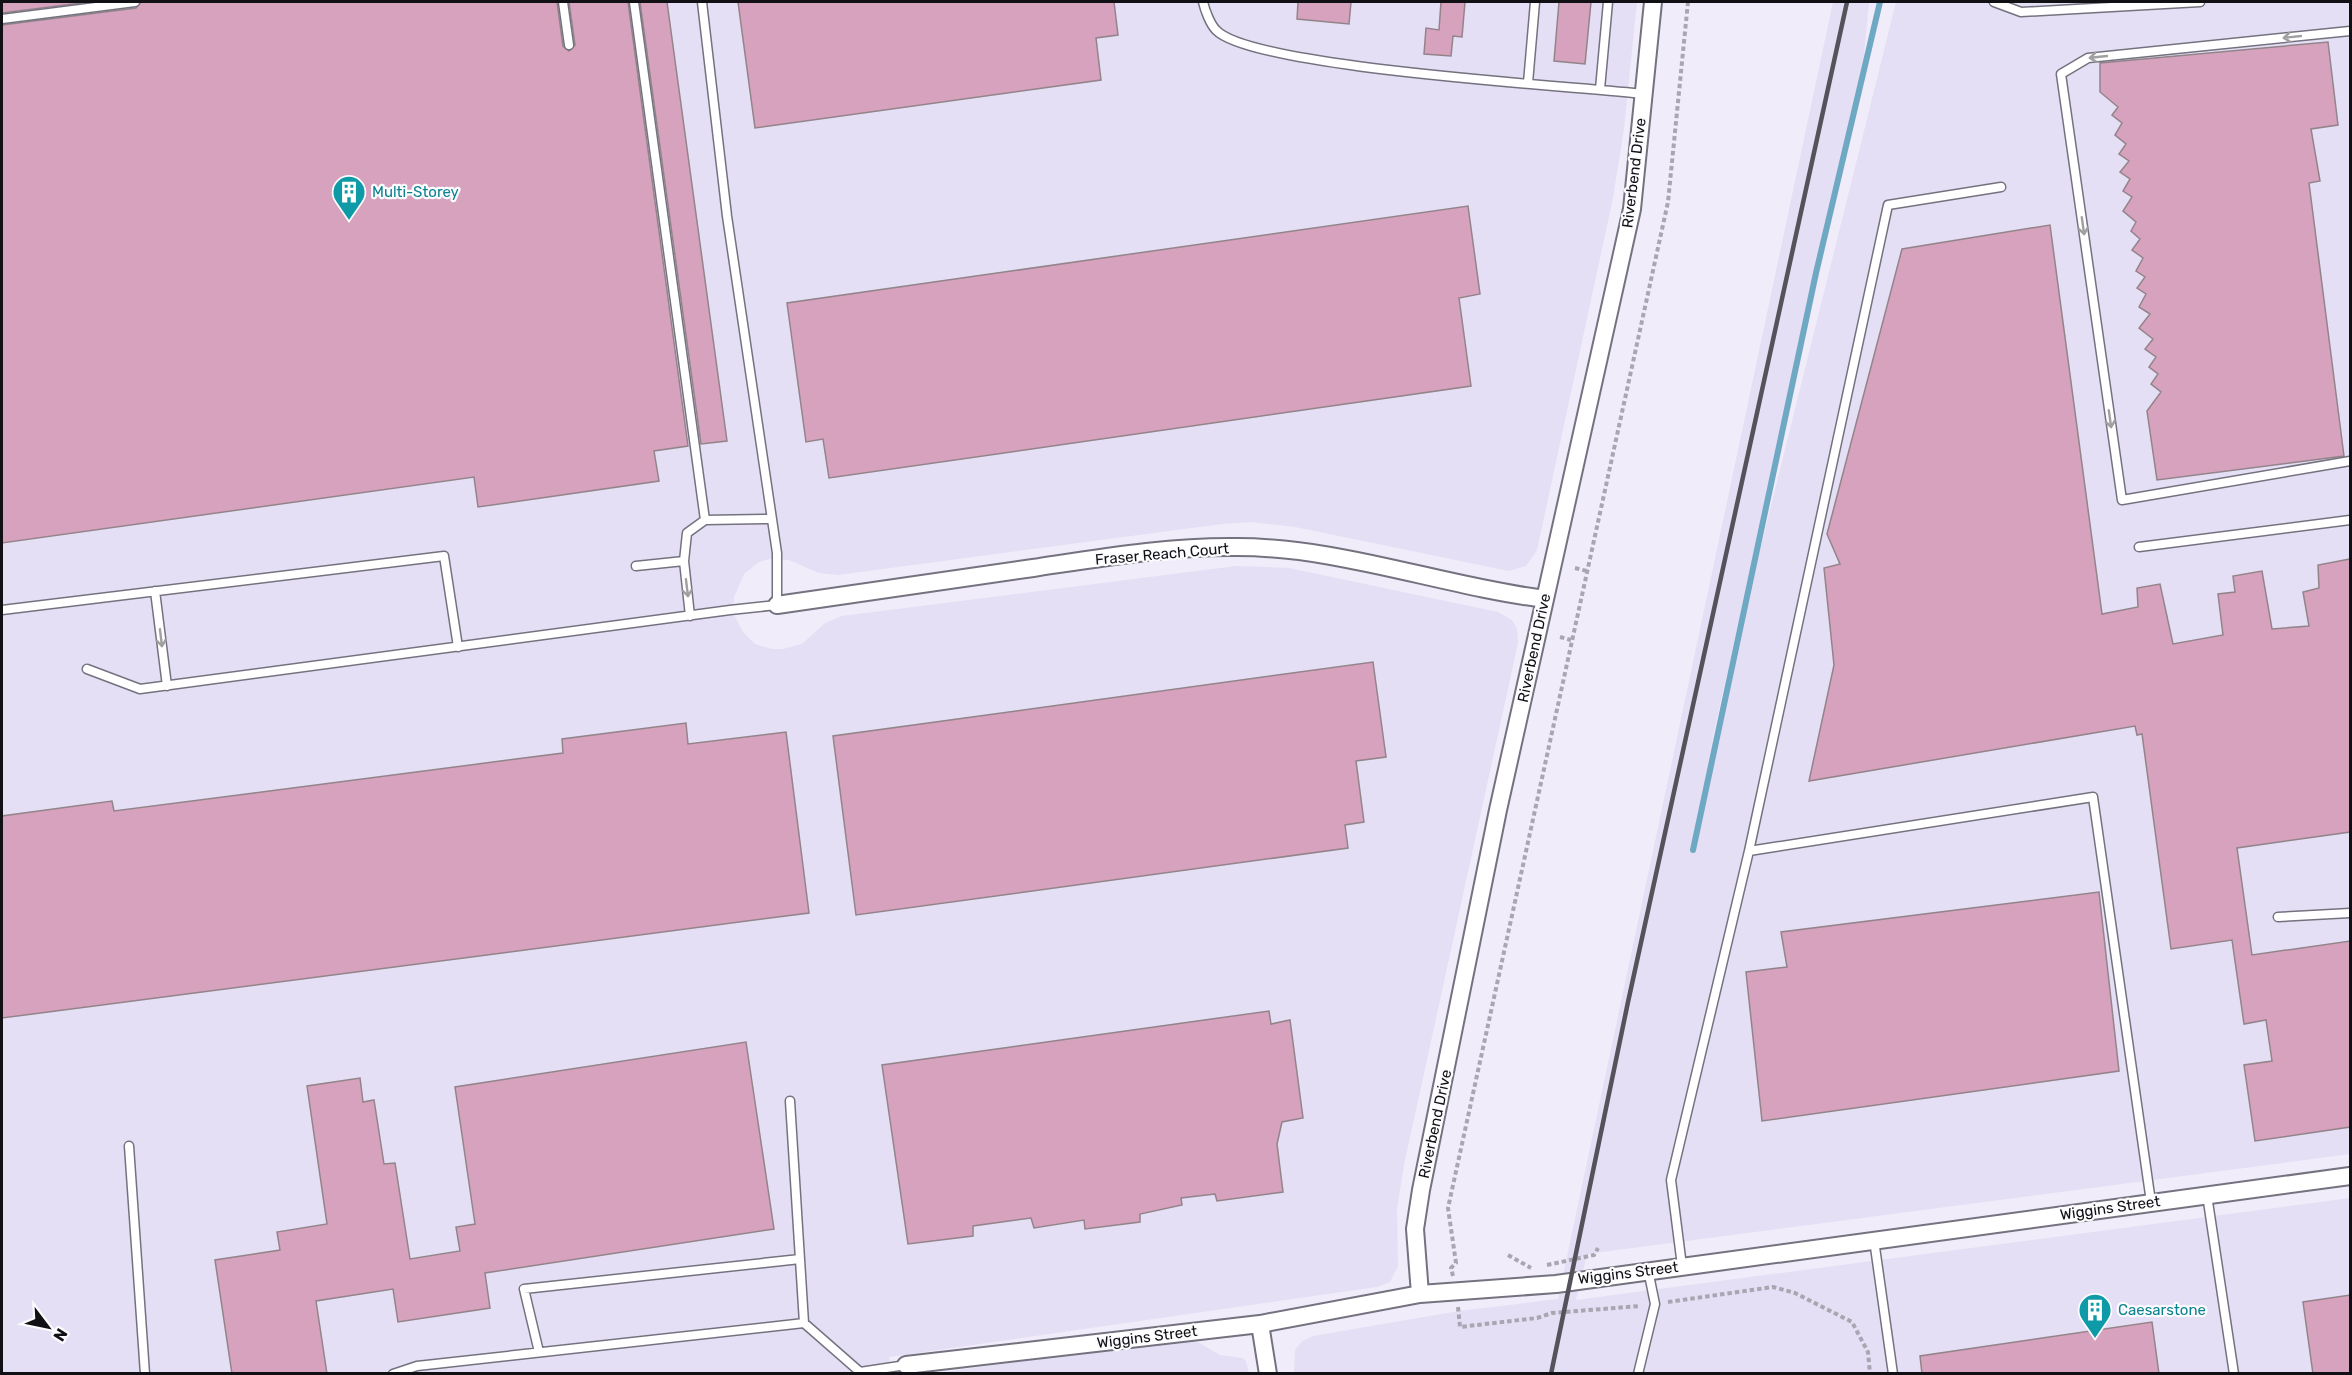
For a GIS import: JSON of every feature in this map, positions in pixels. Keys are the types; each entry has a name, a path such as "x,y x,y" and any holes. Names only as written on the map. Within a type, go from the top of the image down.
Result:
{"street":[{"name":"Riverbend Drive","path":"1420,1294 1415,1229 1421,1190 1498,810 1632,209 1653,2"},
{"name":"Fraser Reach Court","path":"777,606 1070,562 1189,549 1238,547 1332,556 1512,595 1545,599"},
{"name":"Wiggins Street","path":"906,1365 1260,1324 1420,1294 1556,1284 2350,1176"},
{"path":"1260,1324 1268,1374"}],"lane":[{"path":"2,19 135,2"},
{"path":"563,2 569,45"},
{"path":"634,2 705,520"},
{"path":"87,669 140,689 777,606 777,553 770,519 727,216 702,2"},
{"path":"1203,2 1216,31 1248,47 1318,60 1643,94"},
{"path":"1528,83 1535,2"},
{"path":"1600,89 1608,2"},
{"path":"1994,2 2020,12 2200,2"},
{"path":"2350,31 2088,57 2061,74 2122,500 2350,461"},
{"path":"1682,1266 1671,1180 1749,851 1888,205 2001,187"},
{"path":"690,616 684,561 687,533 705,520 770,519"},
{"path":"2139,547 2350,520"},
{"path":"2,610 444,556 458,647"},
{"path":"636,566 684,561"},
{"path":"155,591 167,686"},
{"path":"1749,851 2093,797 2151,1202"},
{"path":"2278,918 2350,913"},
{"path":"790,1101 804,1323 860,1372 906,1365"},
{"path":"129,1146 145,1374"},
{"path":"2207,1195 2234,1374"},
{"path":"1874,1240 1893,1374"},
{"path":"539,1352 524,1289 800,1259"},
{"path":"1638,1374 1655,1304 1648,1270"},
{"path":"393,1374 417,1366 804,1323"}],"path":[{"path":"1451,1268 1456,1263 1448,1208 1668,202 1688,2"},
{"path":"1575,568 1587,571"},
{"path":"1560,637 1571,640"},
{"path":"1508,1255 1532,1268 1594,1255 1598,1248"},
{"path":"1459,1311 1460,1327 1537,1318 1552,1313 1655,1304 1773,1287 1795,1293 1852,1322 1868,1352 1870,1374"}],"shaded area":[{"path":"2,2 1637,2 1624,129 1613,198 1537,550 1526,566 1509,571 1295,527 1251,522 838,575 819,573 789,560 769,559 759,562 744,574 734,597 733,613 743,632 755,644 772,649 783,649 802,644 825,623 842,616 1236,566 1289,568 1498,612 1512,620 1517,629 1518,643 1404,1165 1397,1209 1398,1266 1390,1282 1377,1287 889,1357 891,1373 2,1374"},
{"path":"1833,2 1869,2 1864,55 1707,764 1896,2 2350,2 2350,1154 1587,1254 1576,1300 2350,1198 2350,1373 1294,1374 1295,1350 1302,1341 1313,1336 1459,1311 1558,1299"},
{"path":"1191,1338 1220,1355 1242,1358 1246,1361 1249,1373 930,1374"}],"building":[{"path":"2,2 89,2 2,13"},
{"name":"Multi-Storey","path":"141,2 557,2 563,46 569,51 575,45 569,2 628,2 688,446 654,451 659,481 478,507 474,477 2,543 2,25 136,8"},
{"path":"640,2 667,2 727,441 701,444"},
{"path":"738,2 1114,2 1118,35 1096,38 1101,80 755,128"},
{"path":"1298,2 1351,2 1349,24 1297,19"},
{"path":"1441,2 1465,2 1462,37 1453,36 1451,56 1424,54 1426,28 1439,30"},
{"path":"1559,2 1591,2 1585,64 1554,61"},
{"path":"2328,42 2338,125 2311,129 2320,181 2309,183 2344,456 2157,480 2147,411 2161,392 2151,384 2158,374 2149,367 2156,357 2145,349 2153,339 2139,328 2150,314 2139,307 2146,294 2137,288 2145,277 2136,271 2143,258 2132,250 2140,239 2131,231 2136,222 2123,211 2132,197 2123,191 2130,179 2120,172 2129,161 2119,154 2126,144 2115,135 2122,123 2112,115 2118,107 2100,92 2100,63"},
{"path":"1468,206 1480,294 1459,298 1471,386 829,478 823,439 806,442 787,303"},
{"path":"2050,225 2102,614 2138,607 2137,588 2160,584 2173,644 2223,635 2218,594 2235,592 2233,576 2262,571 2272,629 2309,626 2303,592 2319,588 2318,565 2350,559 2350,832 2237,848 2252,955 2350,941 2350,1127 2255,1141 2244,1065 2272,1061 2266,1020 2244,1024 2232,940 2171,949 2142,734 2137,735 2135,726 1809,781 1834,665 1824,568 1840,564 1827,534 1902,249"},
{"path":"1373,662 1386,757 1356,761 1364,822 1345,825 1348,848 856,915 833,736"},
{"path":"686,723 688,744 786,732 809,913 2,1018 2,816 112,801 114,811 563,753 562,739"},
{"path":"2099,892 2119,1071 1762,1121 1746,972 1787,967 1781,932"},
{"path":"1269,1011 1271,1024 1290,1020 1303,1118 1282,1122 1277,1144 1283,1192 1217,1201 1215,1194 1181,1198 1182,1205 1140,1214 1140,1222 1085,1229 1084,1220 1034,1228 1031,1218 973,1226 973,1236 908,1244 882,1065"},
{"path":"746,1042 774,1229 485,1273 490,1308 398,1322 393,1289 316,1301 327,1374 232,1374 215,1260 280,1250 277,1232 327,1224 307,1086 360,1078 363,1102 374,1100 384,1164 395,1163 410,1259 460,1251 456,1227 475,1224 455,1087"},
{"path":"2350,1295 2350,1374 2313,1374 2303,1302"},
{"name":"Caesarstone","path":"2152,1322 2159,1374 1922,1374 1920,1356"}],"waterway":[{"path":"1693,850 1816,273 1880,2"}],"railway":[{"path":"1551,1374 1628,1002 1847,2"}],"place":[{"name":"Multi-Storey","path":"349,221"},
{"name":"Caesarstone","path":"2095,1339"}]}
